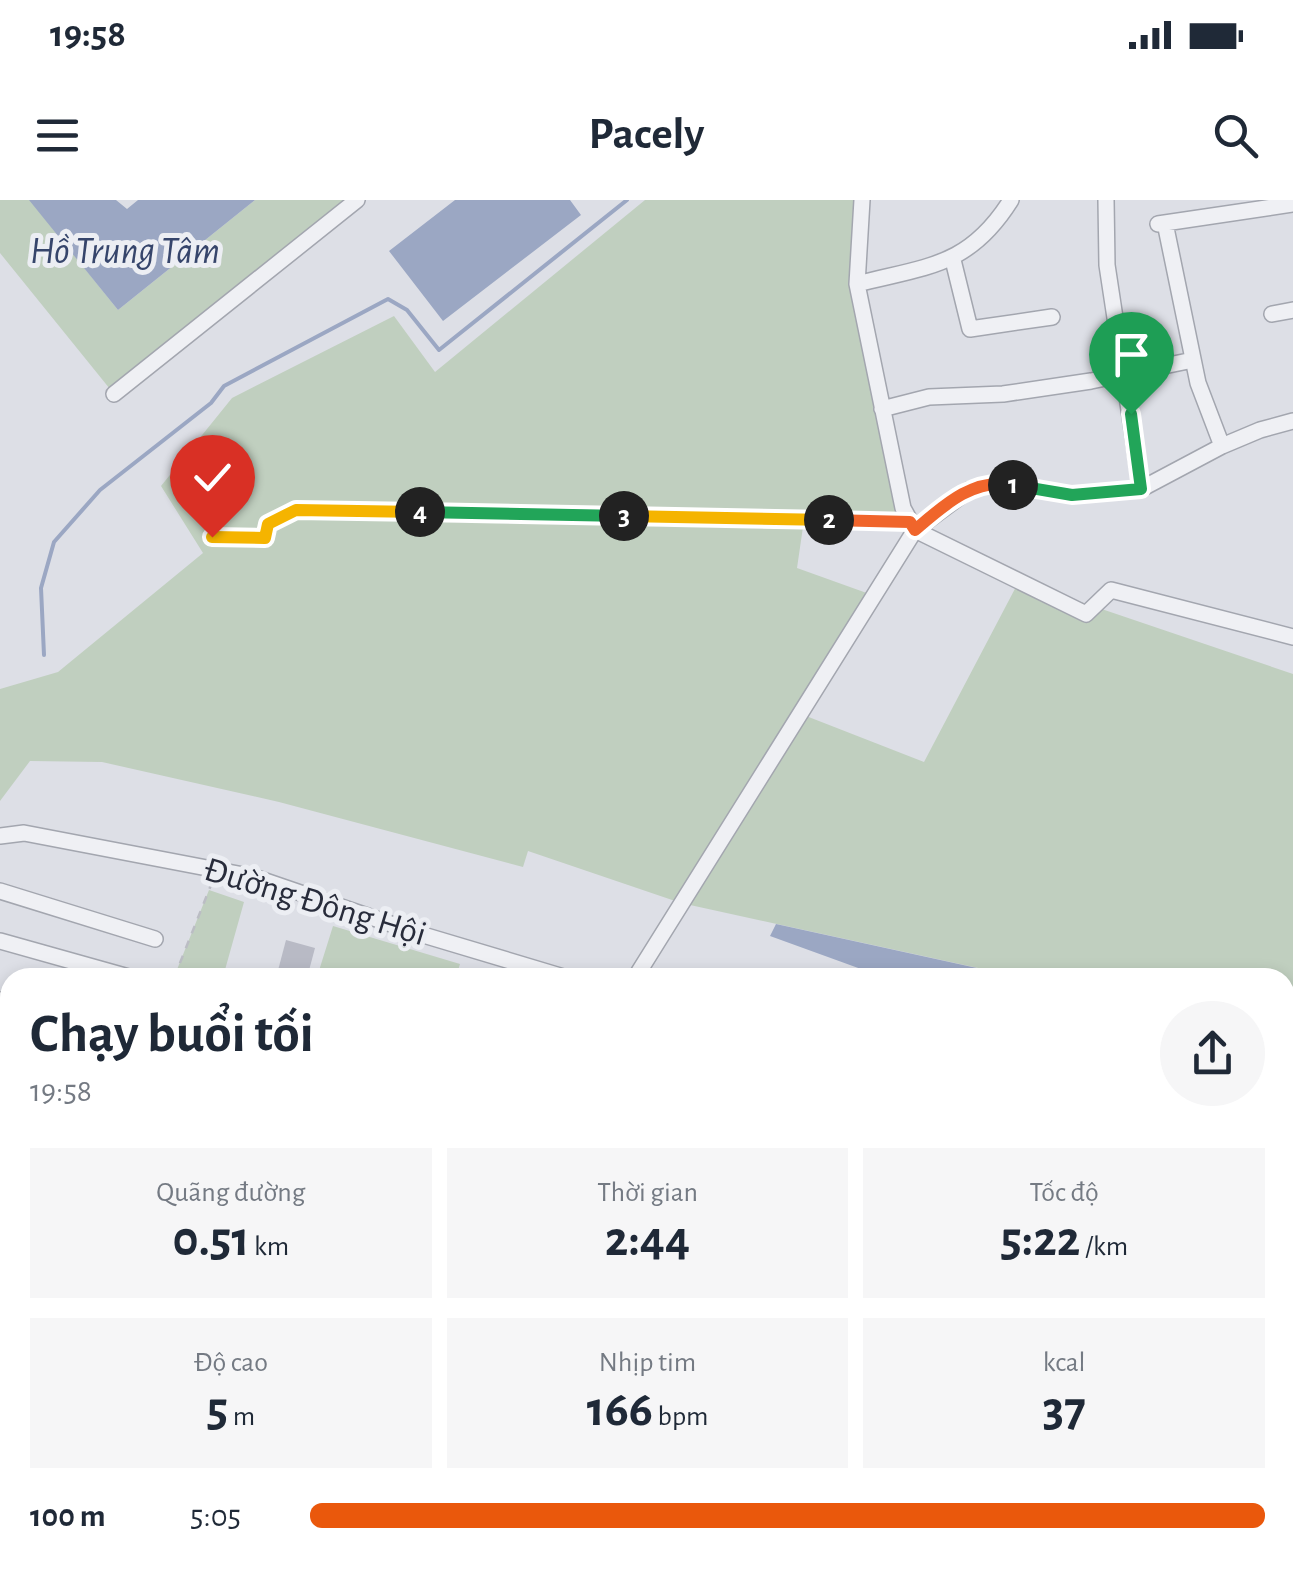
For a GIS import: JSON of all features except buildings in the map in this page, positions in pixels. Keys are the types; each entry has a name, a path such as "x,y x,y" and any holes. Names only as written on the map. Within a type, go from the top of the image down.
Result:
{"street":[{"path":"114,394 357,200"},
{"path":"862,200 857,284 903,508 912,526"},
{"path":"857,284 953,260 987,233 1011,200"},
{"path":"1106,200 1107,265 1141,489"},
{"path":"1222,446 1193,360 1161,223 1293,204"},
{"path":"953,260 970,329 1052,318"},
{"path":"1272,314 1293,310"},
{"path":"882,409 929,397 1003,394 1124,376 1193,360"},
{"path":"641,968 912,526 969,490 998,482 1072,495 1141,489 1222,446 1293,422"},
{"path":"212,537 265,538 268,524 296,510 912,526 1086,614 1110,590 1293,637"},
{"name":"Đường Đông Hội","path":"0,836 24,833 254,876 515,968"},
{"path":"0,891 155,940"},
{"path":"0,941 96,968"}],"path":[{"path":"178,968 217,870"}],"green space":[{"path":"0,200 30,200 118,310 255,200 357,200 114,394 0,253"},
{"path":"645,200 862,200 857,285 909,522 804,520 797,568 875,596 801,714 924,762 1019,581 1293,674 1293,968 978,968 681,903 528,851 523,867 279,802 102,762 30,761 0,801 0,689 58,672 203,553 161,486 232,398 394,316 435,372"},
{"path":"209,890 244,902 226,968 178,968"},
{"path":"333,926 460,964 459,968 320,968"}],"water":[{"name":"Hồ Trung Tâm","path":"29,200 116,200 127,209 138,200 255,200 118,310"},
{"path":"455,200 570,200 581,215 443,321 389,251"},
{"path":"776,924 977,968 858,968 770,936"}],"waterway":[{"path":"44,655 41,588 54,542 100,490 211,403 224,386 388,299 407,310 439,350 627,200"}],"route":[{"path":"212,537 265,538 268,524 296,510 910,522 915,530 969,490 998,482 1072,495 1141,489 1131,414"}]}
